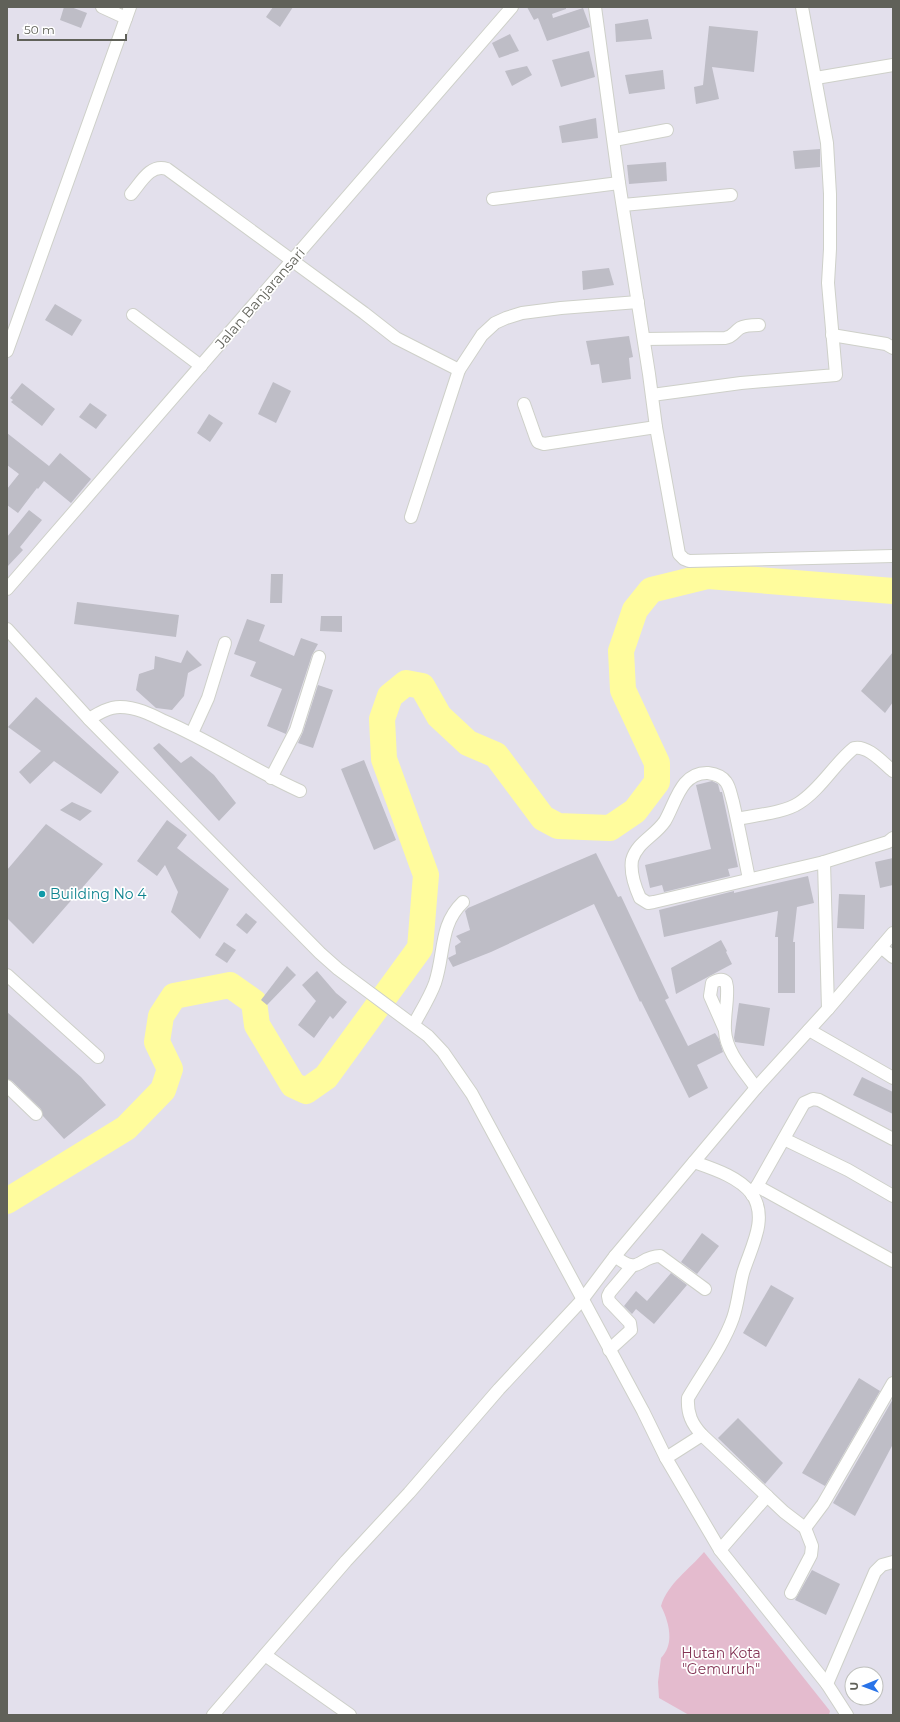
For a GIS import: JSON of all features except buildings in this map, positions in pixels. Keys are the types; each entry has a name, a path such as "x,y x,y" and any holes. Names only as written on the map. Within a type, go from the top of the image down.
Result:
{"street":[{"path":"7,351 128,13 102,7"},
{"name":"Jalan Banjaransari","path":"7,589 512,7"},
{"path":"595,7 619,183 656,426 677,549 681,557 684,560 690,561 893,556"},
{"path":"652,395 741,383 836,374 828,283 830,249 830,173 827,143 802,7"},
{"path":"816,78 893,65"},
{"path":"614,140 667,130"},
{"path":"131,194 152,170 158,167 166,169 396,338 459,370"},
{"path":"493,199 619,183"},
{"path":"623,205 731,195"},
{"path":"411,517 459,370 482,335 495,322 522,314 561,308 638,302"},
{"path":"132,315 201,366"},
{"path":"644,340 724,338 730,337 744,326 759,325"},
{"path":"832,336 886,344 893,348"},
{"path":"524,404 538,442 544,444 656,426"},
{"path":"7,629 89,719 320,953 338,970 414,1024 443,1052 472,1094 643,1412 666,1458 720,1550 826,1684 847,1715"},
{"path":"192,733 208,698 225,643"},
{"path":"271,778 296,730 318,657"},
{"path":"89,719 108,708 133,708 192,733 271,778 300,791"},
{"path":"737,819 769,813 799,803 822,782 854,748 868,751 893,771"},
{"path":"749,879 737,819 728,784 722,777 704,773 692,776 685,781 664,822 638,848 633,858 631,868 640,898 648,903 824,862 888,842 893,838"},
{"path":"824,862 828,1009"},
{"path":"414,1024 434,985 440,966 449,920 454,911 463,902"},
{"path":"213,1715 288,1627 499,1389 582,1300 615,1256 756,1088 828,1009 893,933"},
{"path":"882,947 893,957"},
{"path":"7,975 98,1057"},
{"path":"725,1030 729,1046 756,1088"},
{"path":"809,1030 893,1078"},
{"path":"7,1086 36,1114"},
{"path":"791,1593 811,1555 812,1546 805,1528 784,1512 702,1435 690,1417 688,1398 725,1336 733,1317 743,1273 758,1229 759,1217 755,1190 804,1103 813,1099 819,1100 893,1139"},
{"path":"784,1138 848,1170 893,1196"},
{"path":"694,1162 714,1169 893,1261"},
{"path":"615,1256 632,1266 636,1266 654,1256 660,1256 705,1289"},
{"path":"609,1350 631,1330 630,1322 609,1301 608,1296 632,1266"},
{"path":"805,1528 823,1504 893,1383"},
{"path":"666,1458 702,1435"},
{"path":"720,1550 767,1496"},
{"path":"826,1684 875,1572 882,1565 893,1562"},
{"path":"265,1655 350,1715"}],"green space":[{"name":"Hutan Kota \"Gemuruh\"","path":"704,1552 830,1711 829,1715 689,1715 659,1698 658,1682 661,1658 668,1646 669,1640 668,1626 661,1606 669,1590"}],"waterway":[{"path":"7,1201 126,1128 163,1090 170,1069 157,1042 161,1016 174,996 230,985 254,1002 257,1025 293,1085 306,1091 326,1077 420,948 426,875 384,759 382,719 390,696 406,683 422,686 439,716 468,743 496,755 543,818 558,826 610,828 635,811 657,782 657,763 623,690 621,651 635,610 651,590 708,576 893,591"}],"place":[{"name":"Building No 4","path":"42,894"}]}
